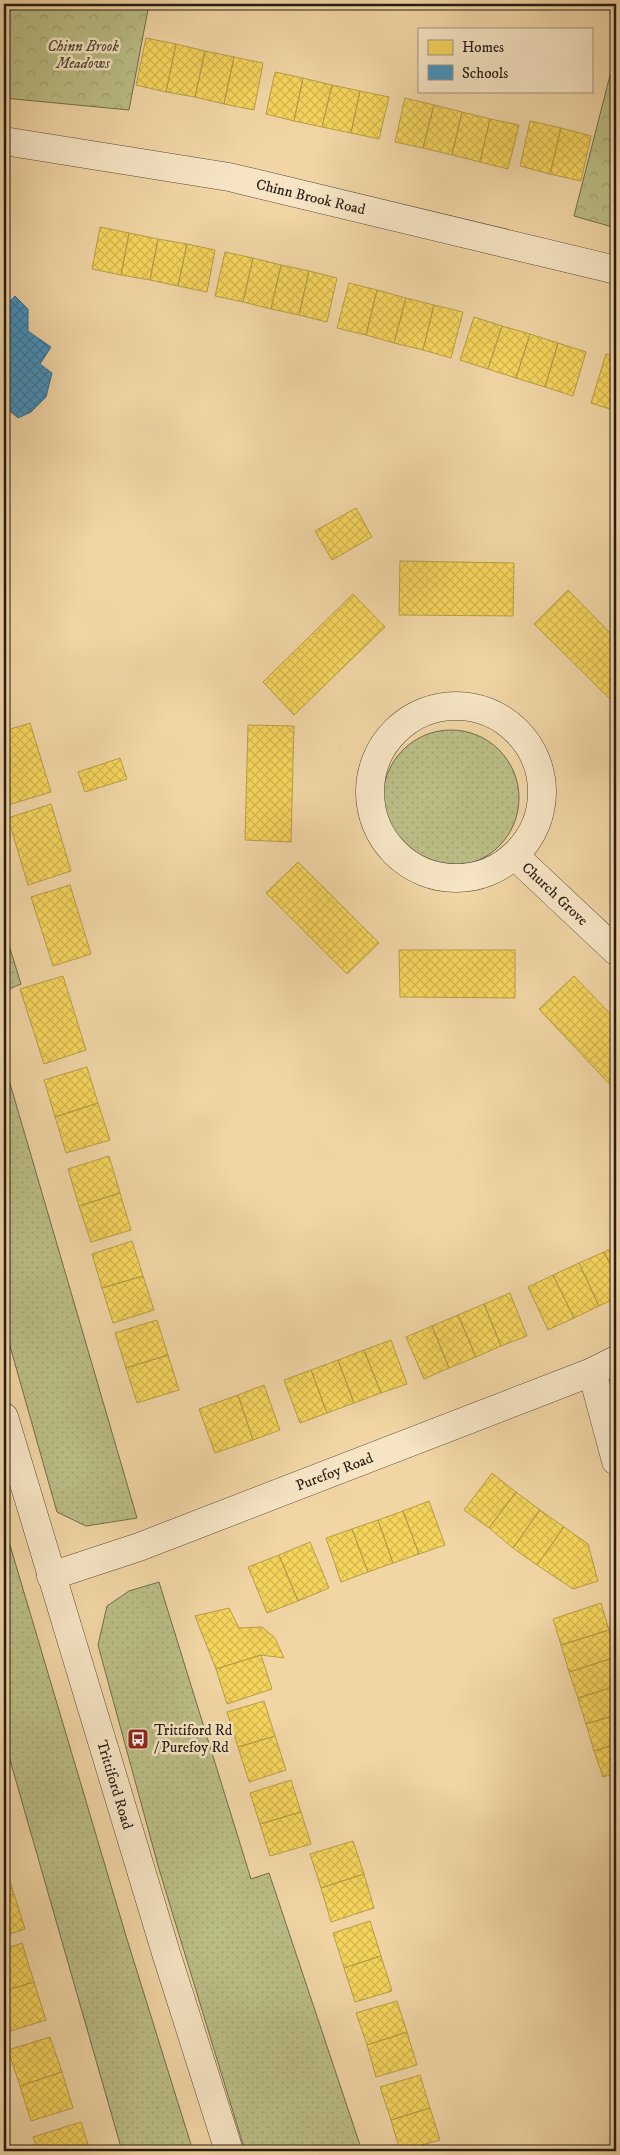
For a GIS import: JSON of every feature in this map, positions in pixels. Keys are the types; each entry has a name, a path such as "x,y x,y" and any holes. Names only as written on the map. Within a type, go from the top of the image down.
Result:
{"street":[{"name":"Chinn Brook Road","path":"4,141 229,177 616,270"},
{"name":"Church Grove","path":"458,706 486,711 512,726 531,749 541,776 542,805 533,833 515,856 492,871 465,879 437,877 411,866 389,849 375,824 369,797 372,769 384,744 403,723 429,710 458,706"},
{"name":"Church Grove","path":"515,856 616,951"},
{"name":"Purefoy Road","path":"51,1576 139,1547 592,1372 616,1360"},
{"path":"592,1372 616,1462"},
{"name":"Trittiford Road","path":"4,1417 166,1953 229,2151"}],"green space":[{"name":"Chinn Brook Meadows","path":"4,4 149,4 129,110 4,98"},
{"path":"616,52 616,228 574,216"},
{"path":"451,730 477,736 499,750 513,772 519,798 513,824 499,846 477,860 451,866 425,860 403,846 389,824 383,798 389,772 403,750 425,736"},
{"path":"4,929 21,984 4,991"},
{"path":"4,1063 137,1518 86,1526 57,1512 4,1325"},
{"path":"4,1525 126,1936 193,2151 122,2151 4,1739"},
{"path":"159,1582 251,1879 269,1873 362,2151 245,2151 159,1869 98,1645 107,1606 129,1591"}],"building: Homes":[{"path":"146,38 176,44 166,92 136,85"},
{"path":"176,44 205,51 195,97 166,92"},
{"path":"205,51 234,57 224,104 195,97"},
{"path":"234,57 263,63 254,110 224,104"},
{"path":"275,72 303,78 294,121 266,114"},
{"path":"303,78 332,85 322,127 294,121"},
{"path":"332,85 360,91 351,133 322,127"},
{"path":"360,91 389,97 379,139 351,133"},
{"path":"405,98 434,105 423,148 395,142"},
{"path":"434,105 462,112 452,155 423,148"},
{"path":"462,112 490,119 480,162 452,155"},
{"path":"490,119 519,125 508,169 480,162"},
{"path":"530,121 561,128 550,174 520,166"},
{"path":"561,128 591,136 581,181 550,174"},
{"path":"100,227 129,233 121,275 92,269"},
{"path":"129,233 158,239 150,280 121,275"},
{"path":"158,239 187,244 178,286 150,280"},
{"path":"187,244 215,250 207,292 178,286"},
{"path":"225,252 253,258 243,302 215,296"},
{"path":"253,258 281,265 271,309 243,302"},
{"path":"281,265 309,271 299,315 271,309"},
{"path":"309,271 337,278 327,322 299,315"},
{"path":"349,283 377,290 366,335 337,328"},
{"path":"377,290 406,298 394,343 366,335"},
{"path":"406,298 434,305 423,350 394,343"},
{"path":"434,305 463,312 451,358 423,350"},
{"path":"474,317 502,326 488,369 460,360"},
{"path":"502,326 530,334 516,378 488,369"},
{"path":"530,334 558,343 545,387 516,378"},
{"path":"558,343 586,352 573,396 545,387"},
{"path":"606,354 616,357 616,411 591,403"},
{"path":"356,508 372,537 332,560 315,531"},
{"path":"400,561 514,563 513,616 399,615"},
{"path":"568,590 616,639 616,705 534,624"},
{"path":"353,594 385,627 294,715 263,682"},
{"path":"30,723 51,792 8,805 4,791 4,731"},
{"path":"248,725 294,726 291,842 245,840"},
{"path":"120,758 127,779 85,792 78,772"},
{"path":"51,804 71,871 28,885 8,818"},
{"path":"298,862 379,943 347,974 266,893"},
{"path":"70,885 91,954 53,966 31,897"},
{"path":"399,950 515,950 515,998 400,997"},
{"path":"63,976 86,1050 44,1064 20,989"},
{"path":"574,976 616,1020 616,1091 539,1009"},
{"path":"87,1067 98,1103 55,1117 44,1080"},
{"path":"98,1103 110,1140 66,1153 55,1117"},
{"path":"109,1156 120,1193 79,1206 68,1169"},
{"path":"120,1193 131,1230 91,1242 79,1206"},
{"path":"132,1241 143,1276 102,1288 92,1254"},
{"path":"616,1246 616,1276 604,1252"},
{"path":"604,1252 616,1276 616,1298 599,1306 579,1263"},
{"path":"579,1263 599,1306 574,1318 553,1275"},
{"path":"553,1275 574,1318 548,1330 528,1287"},
{"path":"143,1276 154,1310 113,1323 102,1288"},
{"path":"510,1293 527,1336 501,1346 484,1304"},
{"path":"484,1304 501,1346 476,1357 458,1315"},
{"path":"458,1315 476,1357 449,1368 432,1326"},
{"path":"157,1320 168,1355 126,1368 115,1333"},
{"path":"432,1326 449,1368 424,1379 406,1337"},
{"path":"391,1340 407,1384 381,1393 364,1350"},
{"path":"364,1350 381,1393 354,1403 338,1360"},
{"path":"168,1355 179,1390 137,1403 126,1368"},
{"path":"338,1360 354,1403 327,1413 311,1370"},
{"path":"311,1370 327,1413 300,1423 284,1380"},
{"path":"264,1385 280,1430 253,1440 238,1395"},
{"path":"238,1395 253,1440 215,1453 199,1409"},
{"path":"492,1473 516,1492 489,1528 464,1510"},
{"path":"516,1492 540,1510 513,1548 489,1528"},
{"path":"429,1501 445,1545 419,1554 403,1511"},
{"path":"540,1510 564,1527 537,1565 513,1548"},
{"path":"403,1511 419,1554 393,1563 378,1520"},
{"path":"378,1520 393,1563 368,1572 352,1529"},
{"path":"564,1527 588,1544 598,1581 573,1589 537,1565"},
{"path":"352,1529 368,1572 341,1582 326,1538"},
{"path":"310,1542 329,1588 298,1601 279,1555"},
{"path":"279,1555 298,1601 267,1613 248,1567"},
{"path":"601,1603 609,1630 561,1645 553,1619"},
{"path":"229,1608 239,1628 262,1627 275,1638 284,1658 261,1655 216,1669 195,1616"},
{"path":"609,1630 616,1657 569,1672 561,1645"},
{"path":"261,1655 272,1689 227,1704 216,1669"},
{"path":"616,1657 616,1686 578,1698 569,1672"},
{"path":"616,1686 616,1715 586,1724 578,1698"},
{"path":"264,1701 275,1736 238,1747 227,1712"},
{"path":"616,1715 616,1744 594,1751 586,1724"},
{"path":"275,1736 286,1770 249,1782 238,1747"},
{"path":"616,1744 616,1773 603,1777 594,1751"},
{"path":"291,1780 301,1812 260,1824 250,1793"},
{"path":"616,1787 616,1809 610,1789"},
{"path":"301,1812 311,1844 270,1856 260,1824"},
{"path":"353,1841 364,1874 321,1888 310,1854"},
{"path":"4,1863 14,1894 4,1897"},
{"path":"364,1874 374,1908 331,1922 321,1888"},
{"path":"14,1894 25,1929 4,1936 4,1897"},
{"path":"370,1921 381,1956 344,1968 333,1933"},
{"path":"22,1943 34,1982 4,1991 4,1949"},
{"path":"381,1956 392,1991 355,2002 344,1968"},
{"path":"34,1982 46,2020 4,2033 4,1991"},
{"path":"397,2001 407,2032 367,2045 356,2013"},
{"path":"407,2032 417,2065 376,2077 367,2045"},
{"path":"50,2037 62,2072 20,2086 8,2050"},
{"path":"62,2072 73,2108 31,2121 20,2086"},
{"path":"420,2075 430,2108 391,2120 380,2087"},
{"path":"430,2108 440,2140 400,2151 391,2120"},
{"path":"81,2122 90,2151 38,2151 33,2137"}],"building: Schools":[{"path":"15,296 28,309 28,331 51,347 40,364 52,373 46,397 31,412 18,418 4,406 4,307"}],"place":[{"name":"Trittiford Rd / Purefoy Rd","path":"138,1739"}]}
